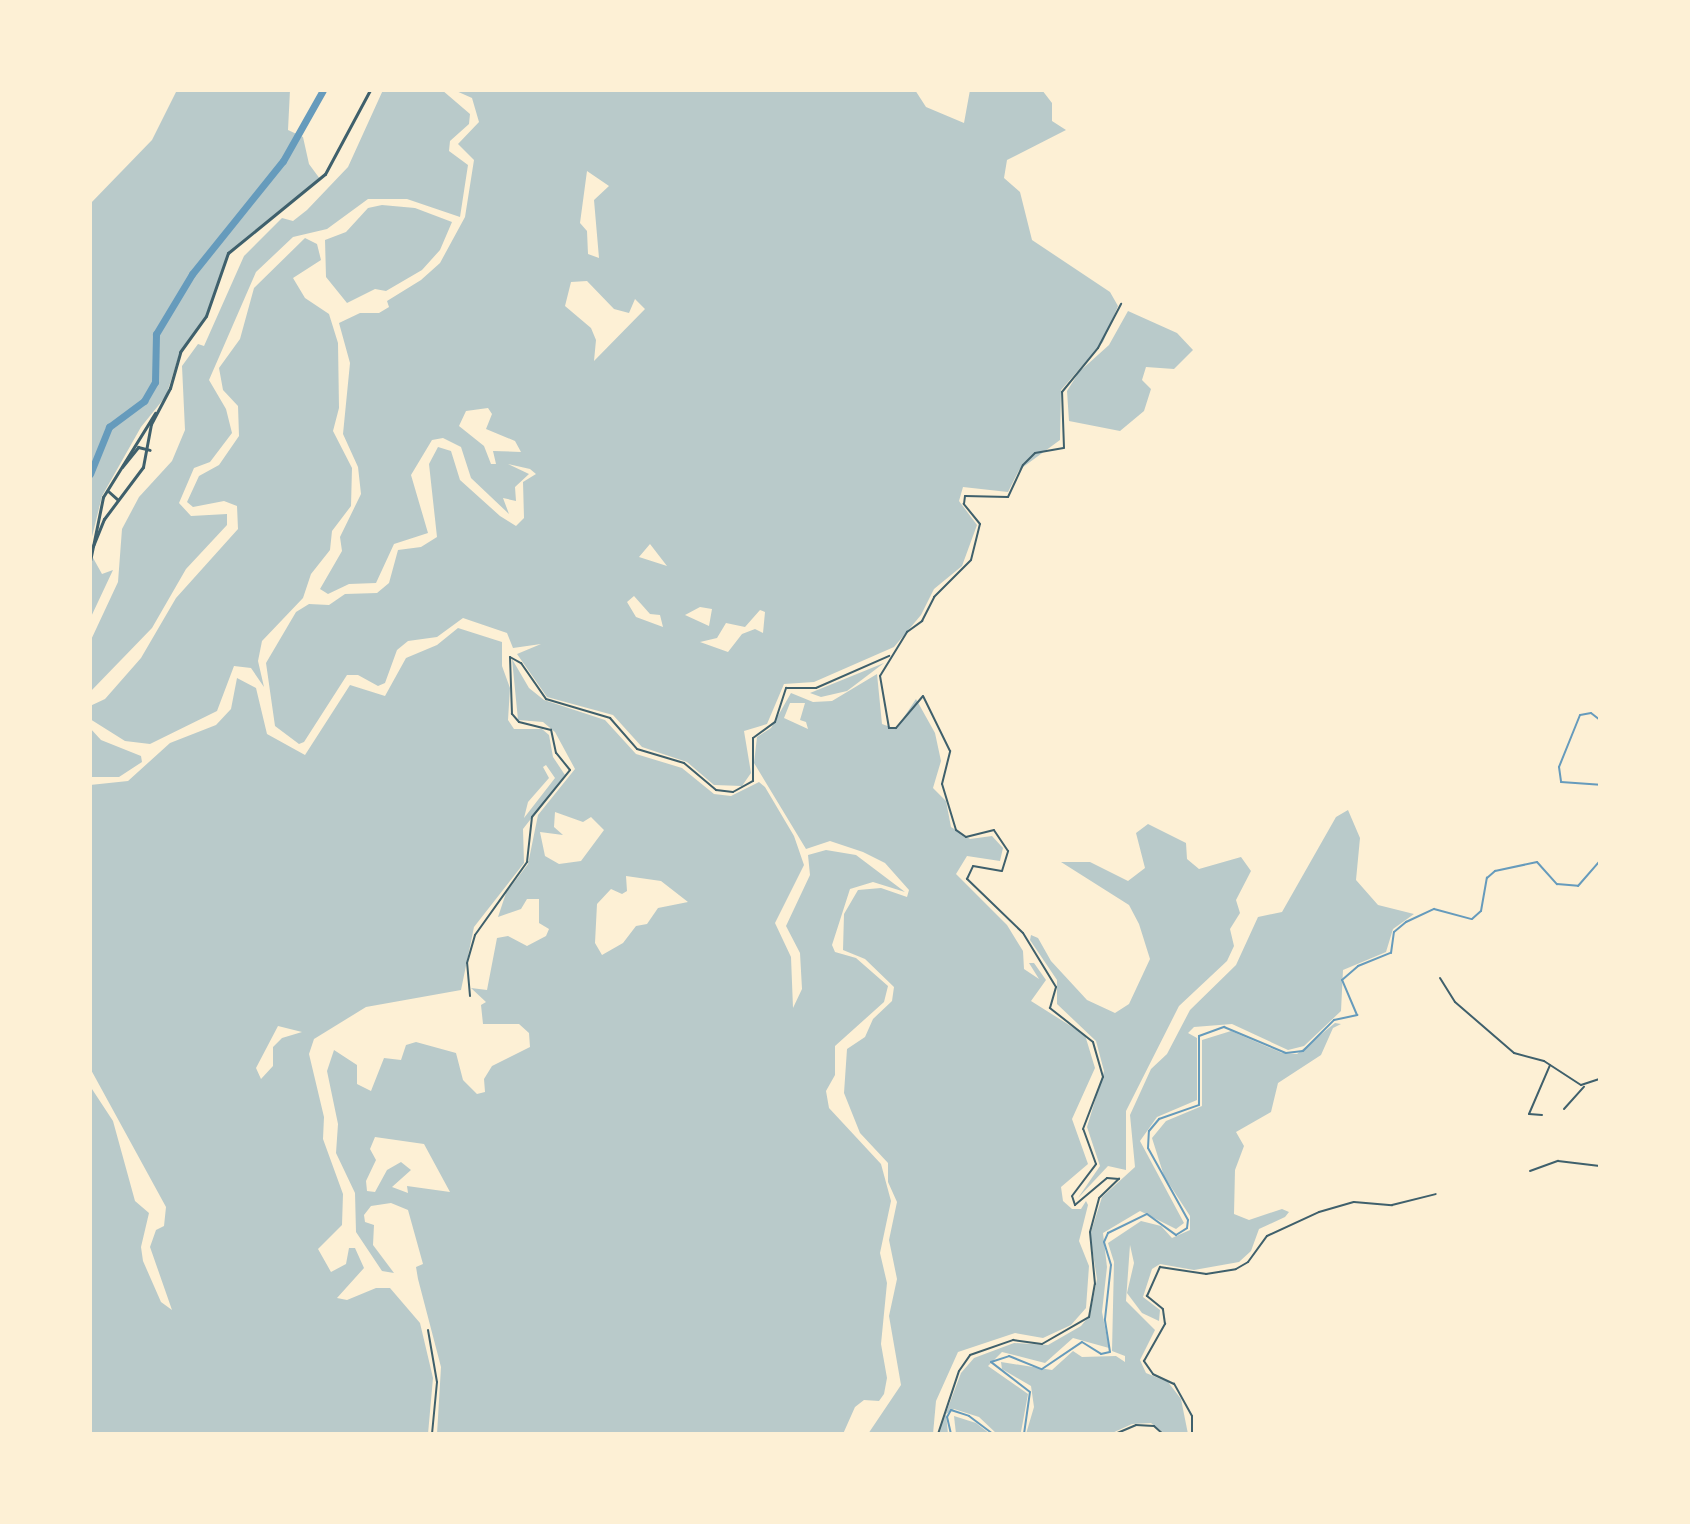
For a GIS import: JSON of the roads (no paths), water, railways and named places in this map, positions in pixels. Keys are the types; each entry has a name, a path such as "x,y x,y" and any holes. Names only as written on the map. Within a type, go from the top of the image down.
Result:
{"street":[{"path":"90,561 109,484 166,396 180,352 206,316 228,253 325,174 370,90"},
{"path":"938,1434 940,1416 970,1355 1020,1339 1042,1344 1089,1317 1095,1284 1090,1232 1099,1198 1119,1182 1112,1175 1079,1205 1073,1201 1074,1191 1096,1169 1083,1129 1100,1092 1103,1068 1086,1034 1050,1008 1056,987 1023,933 967,879 973,866 1002,871 1008,861 1006,842 994,830 966,837 956,830 954,810 942,784 950,751 922,694 896,728 886,723 880,676 893,653 922,621 934,597 971,560 980,524 964,504 965,496 1008,497 1023,465 1035,453 1064,448 1062,392 1098,348 1121,304"},
{"path":"93,546 104,519 122,498 150,450 157,411"},
{"path":"119,470 138,447 150,450"},
{"path":"109,484 109,497 122,498"},
{"path":"470,996 467,963 475,935 503,888 527,862 532,817 570,770 556,753 551,730 519,722 512,714 510,657 521,663 546,699 610,718 637,749 684,763 716,790 733,792 753,781 753,738 775,722 786,688 816,688 893,653"},
{"path":"1440,978 1455,1002 1482,1021 1492,1036 1521,1057 1550,1064 1584,1086"},
{"path":"1542,1115 1529,1114 1550,1064"},
{"path":"1564,1109 1584,1086 1600,1079"},
{"path":"1530,1171 1558,1161 1600,1166"},
{"path":"1192,1434 1192,1416 1174,1384 1153,1374 1144,1361 1165,1324 1163,1309 1147,1296 1160,1267 1206,1274 1236,1269 1248,1262 1267,1236 1319,1212 1354,1202 1392,1205 1436,1194"},
{"path":"428,1330 437,1382 432,1434"},
{"path":"1115,1434 1136,1425 1154,1426 1163,1434"}],"waterway":[{"path":"90,474 109,427 144,401 155,382 156,334 192,274 283,161 323,90"},
{"path":"1600,720 1591,713 1580,715 1559,767 1561,782 1600,785"},
{"path":"1024,1434 1030,1392 991,1362 1009,1356 1042,1369 1082,1342 1101,1354 1110,1352 1105,1319 1111,1265 1104,1242 1108,1233 1147,1214 1176,1235 1187,1228 1188,1220 1148,1148 1149,1131 1159,1119 1199,1105 1199,1036 1224,1027 1286,1053 1303,1051 1334,1020 1357,1015 1342,980 1358,966 1391,953 1394,932 1406,922 1434,909 1472,919 1481,911 1487,878 1495,871 1537,862 1557,884 1578,886 1600,861"},
{"path":"951,1434 947,1417 951,1410 969,1416 993,1434"}]}
